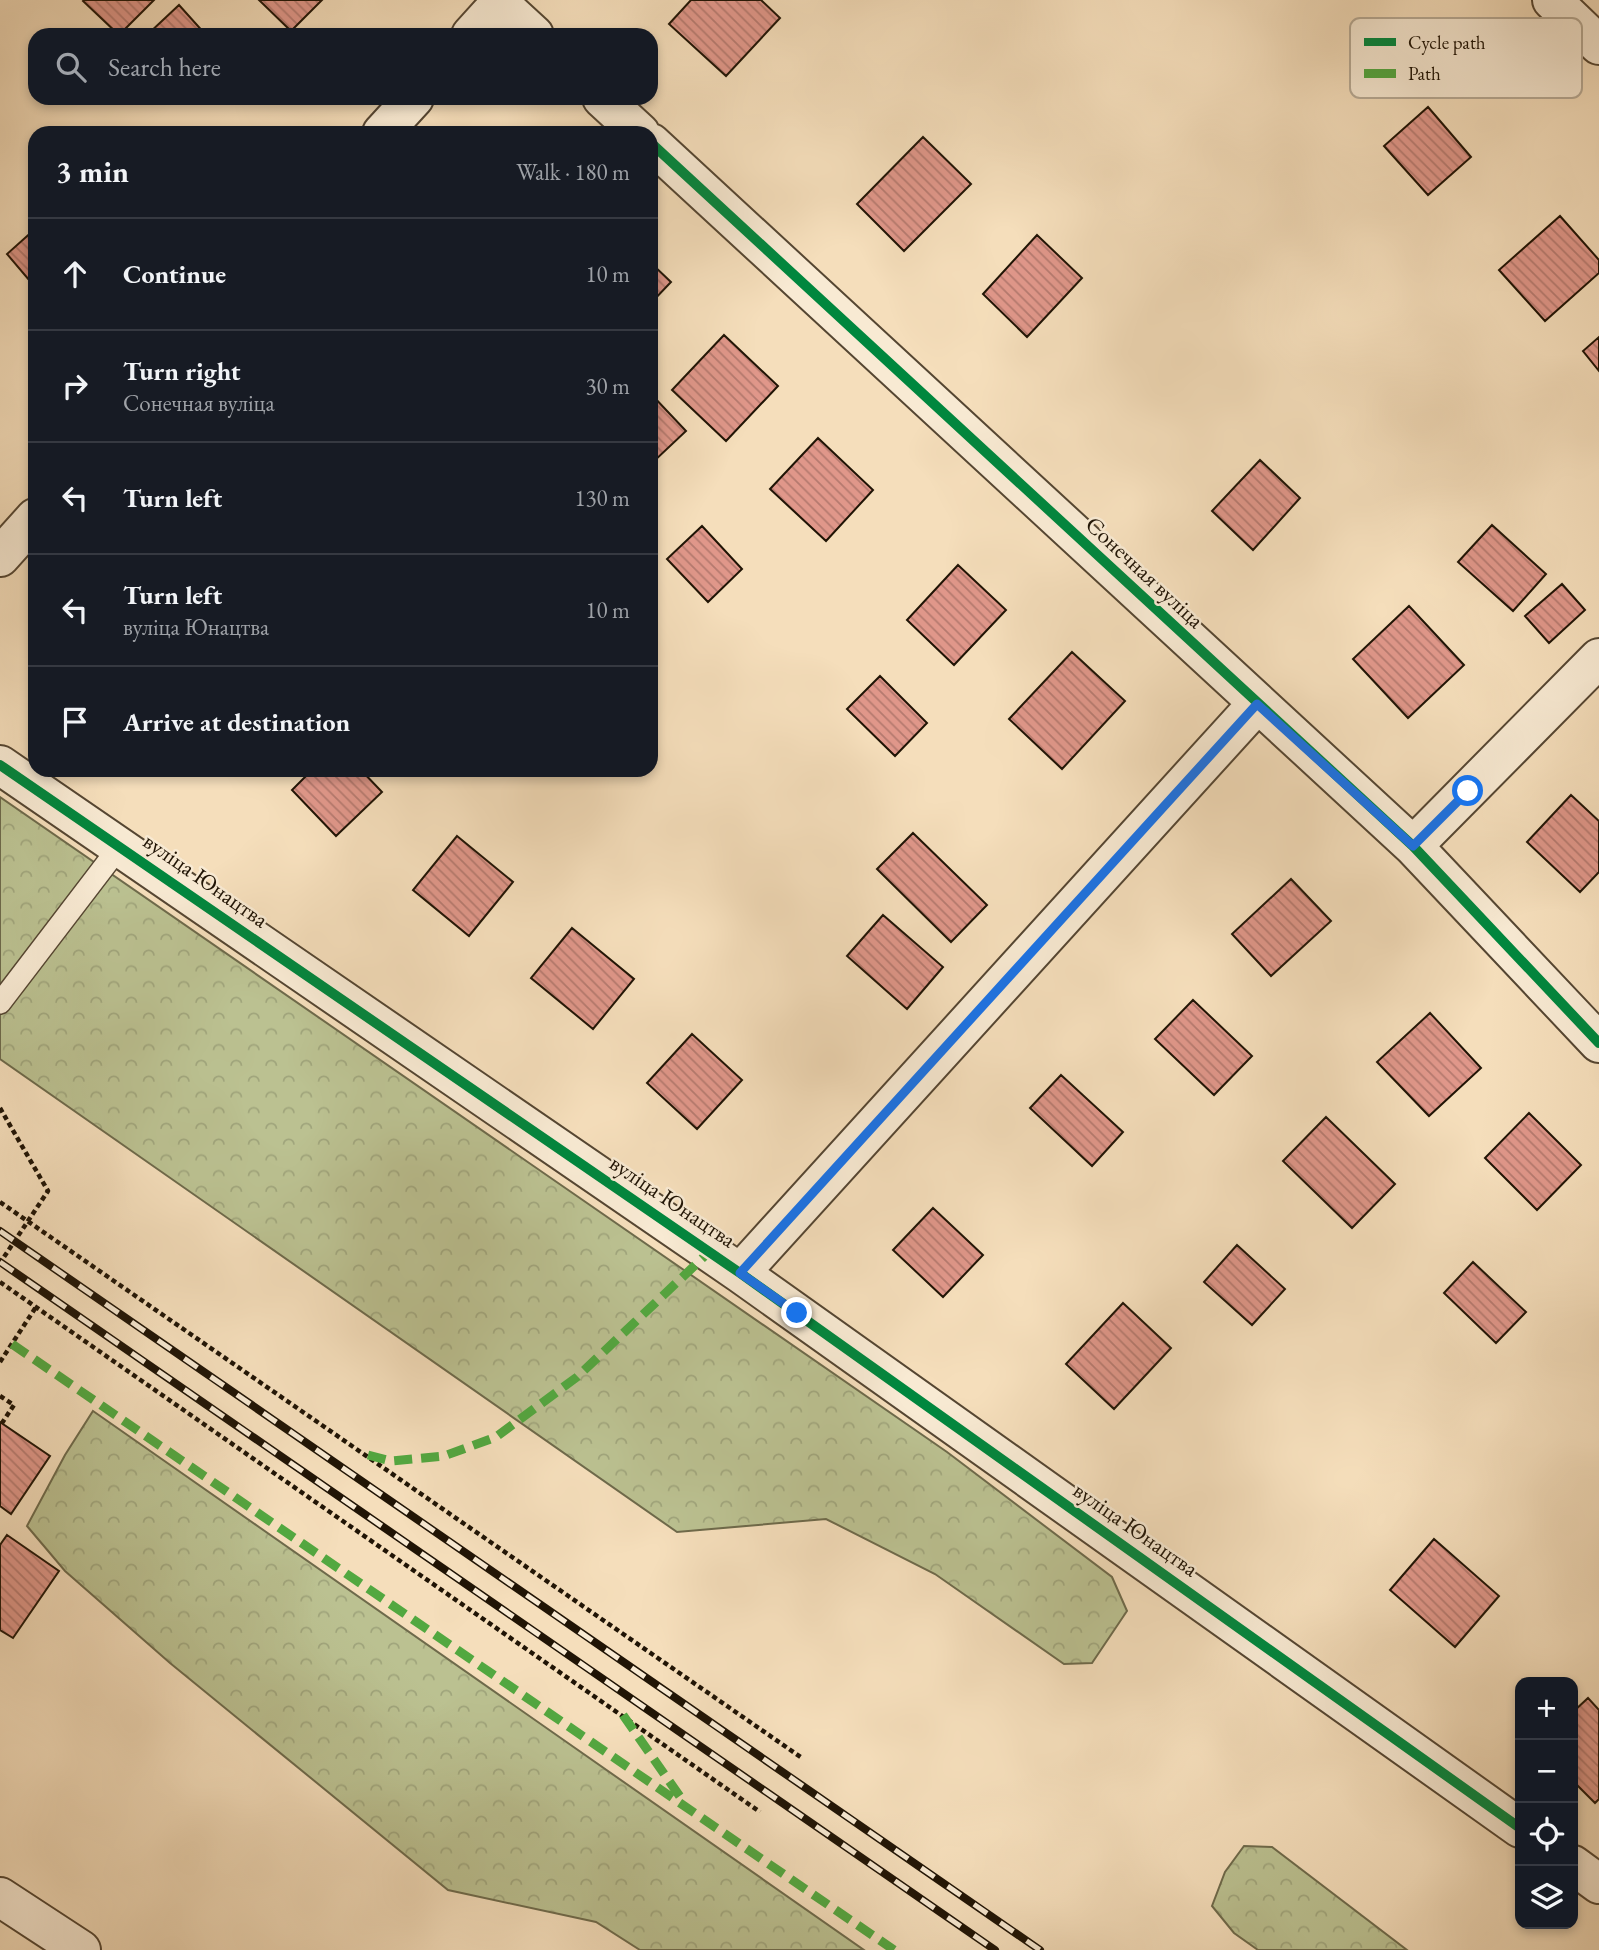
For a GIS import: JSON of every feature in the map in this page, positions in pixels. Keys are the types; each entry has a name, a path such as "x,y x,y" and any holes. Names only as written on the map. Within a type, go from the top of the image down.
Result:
{"street":[{"path":"1552,0 1571,18"},
{"path":"477,28 498,2 526,28"},
{"path":"1582,29 1599,45"},
{"path":"388,126 408,105"},
{"path":"610,105 632,126"},
{"name":"Сонечная вуліца","path":"658,149 1413,846 1599,1042"},
{"path":"0,557 28,526"},
{"path":"1413,846 1599,658"},
{"path":"740,1273 1257,704"},
{"name":"вуліца Юнацтва","path":"0,765 740,1273 1515,1824"},
{"path":"1574,1866 1599,1884"},
{"path":"0,1897 81,1950"}],"lane":[{"path":"0,1003 120,846"}],"path":[{"path":"0,1108 48,1191 0,1263"},
{"path":"0,1202 802,1758"},
{"path":"0,1282 760,1812"},
{"path":"0,1362 36,1307"},
{"path":"0,1396 14,1405 2,1423"}],"green space":[{"path":"0,797 947,1452 1112,1577 1127,1611 1092,1663 1064,1664 935,1574 826,1519 677,1532 0,1059"},
{"path":"93,1411 864,1950 640,1950 596,1922 448,1890 170,1663 65,1571 27,1526 65,1455"},
{"path":"1244,1846 1272,1847 1407,1950 1258,1950 1234,1933 1212,1906 1225,1872"}],"building":[{"path":"84,0 154,0 126,28 112,28"},
{"path":"259,0 322,0 294,28 288,28"},
{"path":"691,0 761,0 780,18 726,76 669,24"},
{"path":"179,5 200,28 154,28"},
{"path":"1428,107 1471,157 1428,195 1384,146"},
{"path":"923,137 971,184 904,251 857,204"},
{"path":"1560,216 1599,260 1599,273 1545,321 1499,270"},
{"path":"28,235 28,279 7,254"},
{"path":"1037,235 1082,278 1027,337 983,294"},
{"path":"658,270 671,282 658,296"},
{"path":"724,335 778,386 726,441 672,390"},
{"path":"1599,337 1599,371 1583,351"},
{"path":"658,401 686,431 658,457"},
{"path":"818,438 873,490 826,541 770,489"},
{"path":"1260,460 1300,498 1253,550 1212,511"},
{"path":"1492,525 1546,574 1513,611 1458,562"},
{"path":"702,526 742,569 708,602 667,559"},
{"path":"958,565 1006,610 954,665 907,620"},
{"path":"1562,584 1585,610 1549,643 1525,616"},
{"path":"1409,606 1464,665 1408,718 1353,659"},
{"path":"1072,652 1125,701 1062,769 1009,719"},
{"path":"880,676 927,723 895,756 847,709"},
{"path":"305,777 368,777 382,792 336,836 292,790"},
{"path":"1571,795 1599,821 1599,872 1580,892 1527,842"},
{"path":"913,833 987,905 951,942 877,869"},
{"path":"457,836 513,882 469,936 413,890"},
{"path":"1291,879 1331,921 1271,976 1232,934"},
{"path":"883,915 943,967 907,1009 847,956"},
{"path":"572,928 634,979 593,1029 531,978"},
{"path":"1193,1000 1252,1056 1214,1095 1155,1039"},
{"path":"1430,1013 1481,1068 1429,1116 1377,1062"},
{"path":"692,1034 742,1080 697,1129 647,1083"},
{"path":"1061,1075 1123,1132 1092,1166 1030,1108"},
{"path":"1529,1113 1581,1165 1537,1210 1485,1158"},
{"path":"1326,1117 1395,1184 1352,1228 1283,1161"},
{"path":"933,1208 983,1255 943,1297 893,1250"},
{"path":"1237,1245 1285,1289 1252,1325 1204,1282"},
{"path":"1473,1262 1526,1312 1496,1343 1444,1293"},
{"path":"1123,1303 1171,1348 1114,1409 1066,1364"},
{"path":"0,1422 50,1456 11,1514 0,1506"},
{"path":"7,1535 59,1571 13,1638 0,1630 0,1545"},
{"path":"1434,1539 1499,1596 1455,1647 1390,1590"},
{"path":"1588,1698 1599,1710 1599,1799 1595,1803 1578,1786 1578,1707"}],"railway":[{"path":"0,1231 1040,1950"},
{"path":"0,1262 995,1950"}],"marked path":[{"path":"368,1455 391,1461 444,1456 496,1437 577,1377 709,1252"},
{"path":"12,1344 894,1950"},
{"path":"623,1715 683,1801"}],"cycle path":[{"path":"658,149 1413,846 1599,1043"},
{"path":"0,765 740,1273 1515,1824"}],"route":[{"path":"797,1313 740,1273 1257,704 1413,846 1468,791"}]}
